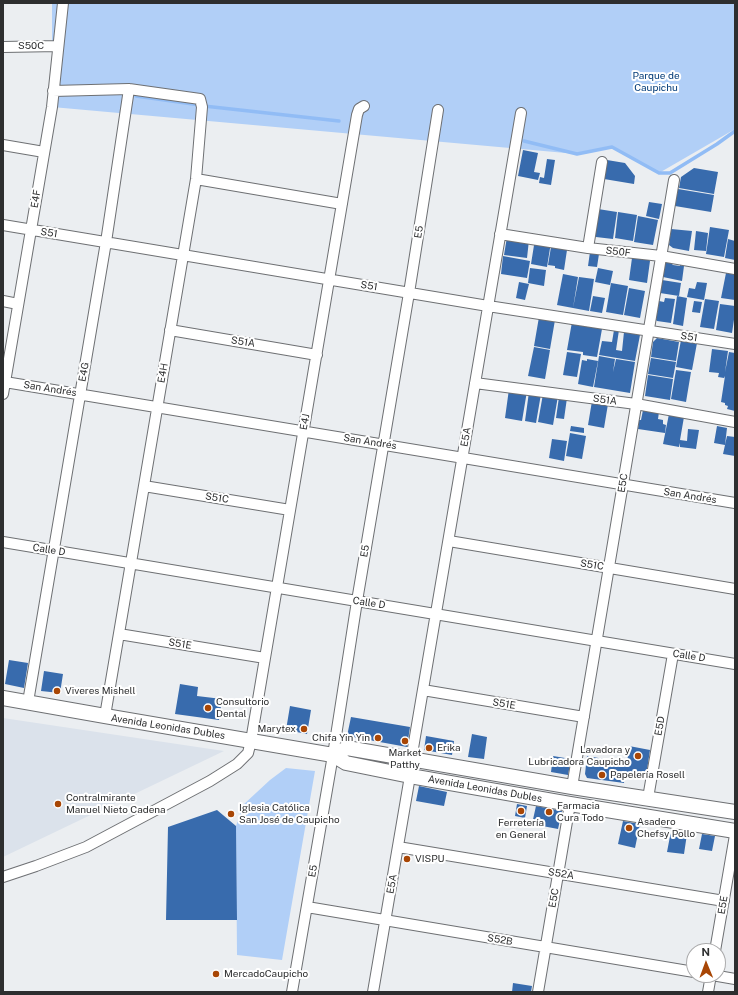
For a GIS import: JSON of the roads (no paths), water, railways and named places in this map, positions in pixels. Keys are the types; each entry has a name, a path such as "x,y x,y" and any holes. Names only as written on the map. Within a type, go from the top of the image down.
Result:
{"main road":[{"name":"Avenida Leonidas Dubles","path":"3,698 272,745 333,754 346,763 410,776 735,831"},
{"name":"Avenida Leonidas Dubles","path":"333,754 347,748 412,760 735,812"}],"street":[{"name":"E4F","path":"3,394 52,107 63,3"},
{"name":"S50C","path":"3,47 58,46"},
{"path":"53,91 129,89"},
{"name":"E4H","path":"105,716 196,179 202,110 200,99 129,89"},
{"name":"E4G","path":"28,702 106,242 129,89"},
{"name":"E4J","path":"3,877 86,847 210,781 237,764 248,753 357,115 360,109 364,106"},
{"name":"E5","path":"292,992 333,754 438,110"},
{"name":"E5A","path":"412,760 521,113"},
{"path":"3,145 44,152"},
{"path":"588,248 602,162"},
{"path":"196,179 342,204"},
{"name":"E5C","path":"572,786 674,180"},
{"name":"S51","path":"3,225 488,306 735,344"},
{"name":"S50F","path":"500,234 588,248 660,256 735,269"},
{"path":"3,301 18,304"},
{"name":"S51A","path":"170,330 317,355"},
{"name":"San Andrés","path":"5,382 735,503"},
{"name":"S51A","path":"475,383 636,404 735,422"},
{"name":"S51C","path":"144,486 290,510"},
{"name":"S51C","path":"448,541 735,589"},
{"name":"Calle D","path":"3,542 735,664"},
{"name":"S51E","path":"119,634 265,658"},
{"name":"E5D","path":"648,798 673,654"},
{"name":"S51E","path":"423,690 584,717"},
{"name":"E5A","path":"373,992 410,776"},
{"name":"E5C","path":"538,992 570,804"},
{"name":"E5E","path":"716,943 735,835"},
{"name":"S52A","path":"398,847 724,901"},
{"name":"S52B","path":"307,907 686,971"}],"waterway":[{"path":"136,96 200,105"},
{"path":"204,106 339,121"},
{"path":"524,141 577,154 612,147 659,173 670,173 735,131"}],"place":[{"name":"Viveres Mishell","path":"57,691"},
{"name":"Consultorio Dental","path":"208,708"},
{"name":"Marytex","path":"304,729"},
{"name":"Chifa Yin Yin","path":"378,738"},
{"name":"Market Patthy","path":"405,741"},
{"name":"Erika","path":"429,748"},
{"name":"Lavadora y Lubricadora Caupicho","path":"638,756"},
{"name":"Papelería Rosell","path":"602,775"},
{"name":"Contralmirante Manuel Nieto Cadena","path":"58,804"},
{"name":"Ferretería en General","path":"521,811"},
{"name":"Farmacia Cura Todo","path":"549,812"},
{"name":"Iglesia Católica San José de Caupicho","path":"231,814"},
{"name":"Asadero Chefsy Pollo","path":"629,828"},
{"name":"VISPU","path":"407,859"},
{"name":"MercadoCaupicho","path":"216,974"}],"park label":[{"name":"Parque de Caupichu","path":"656,82"}]}
